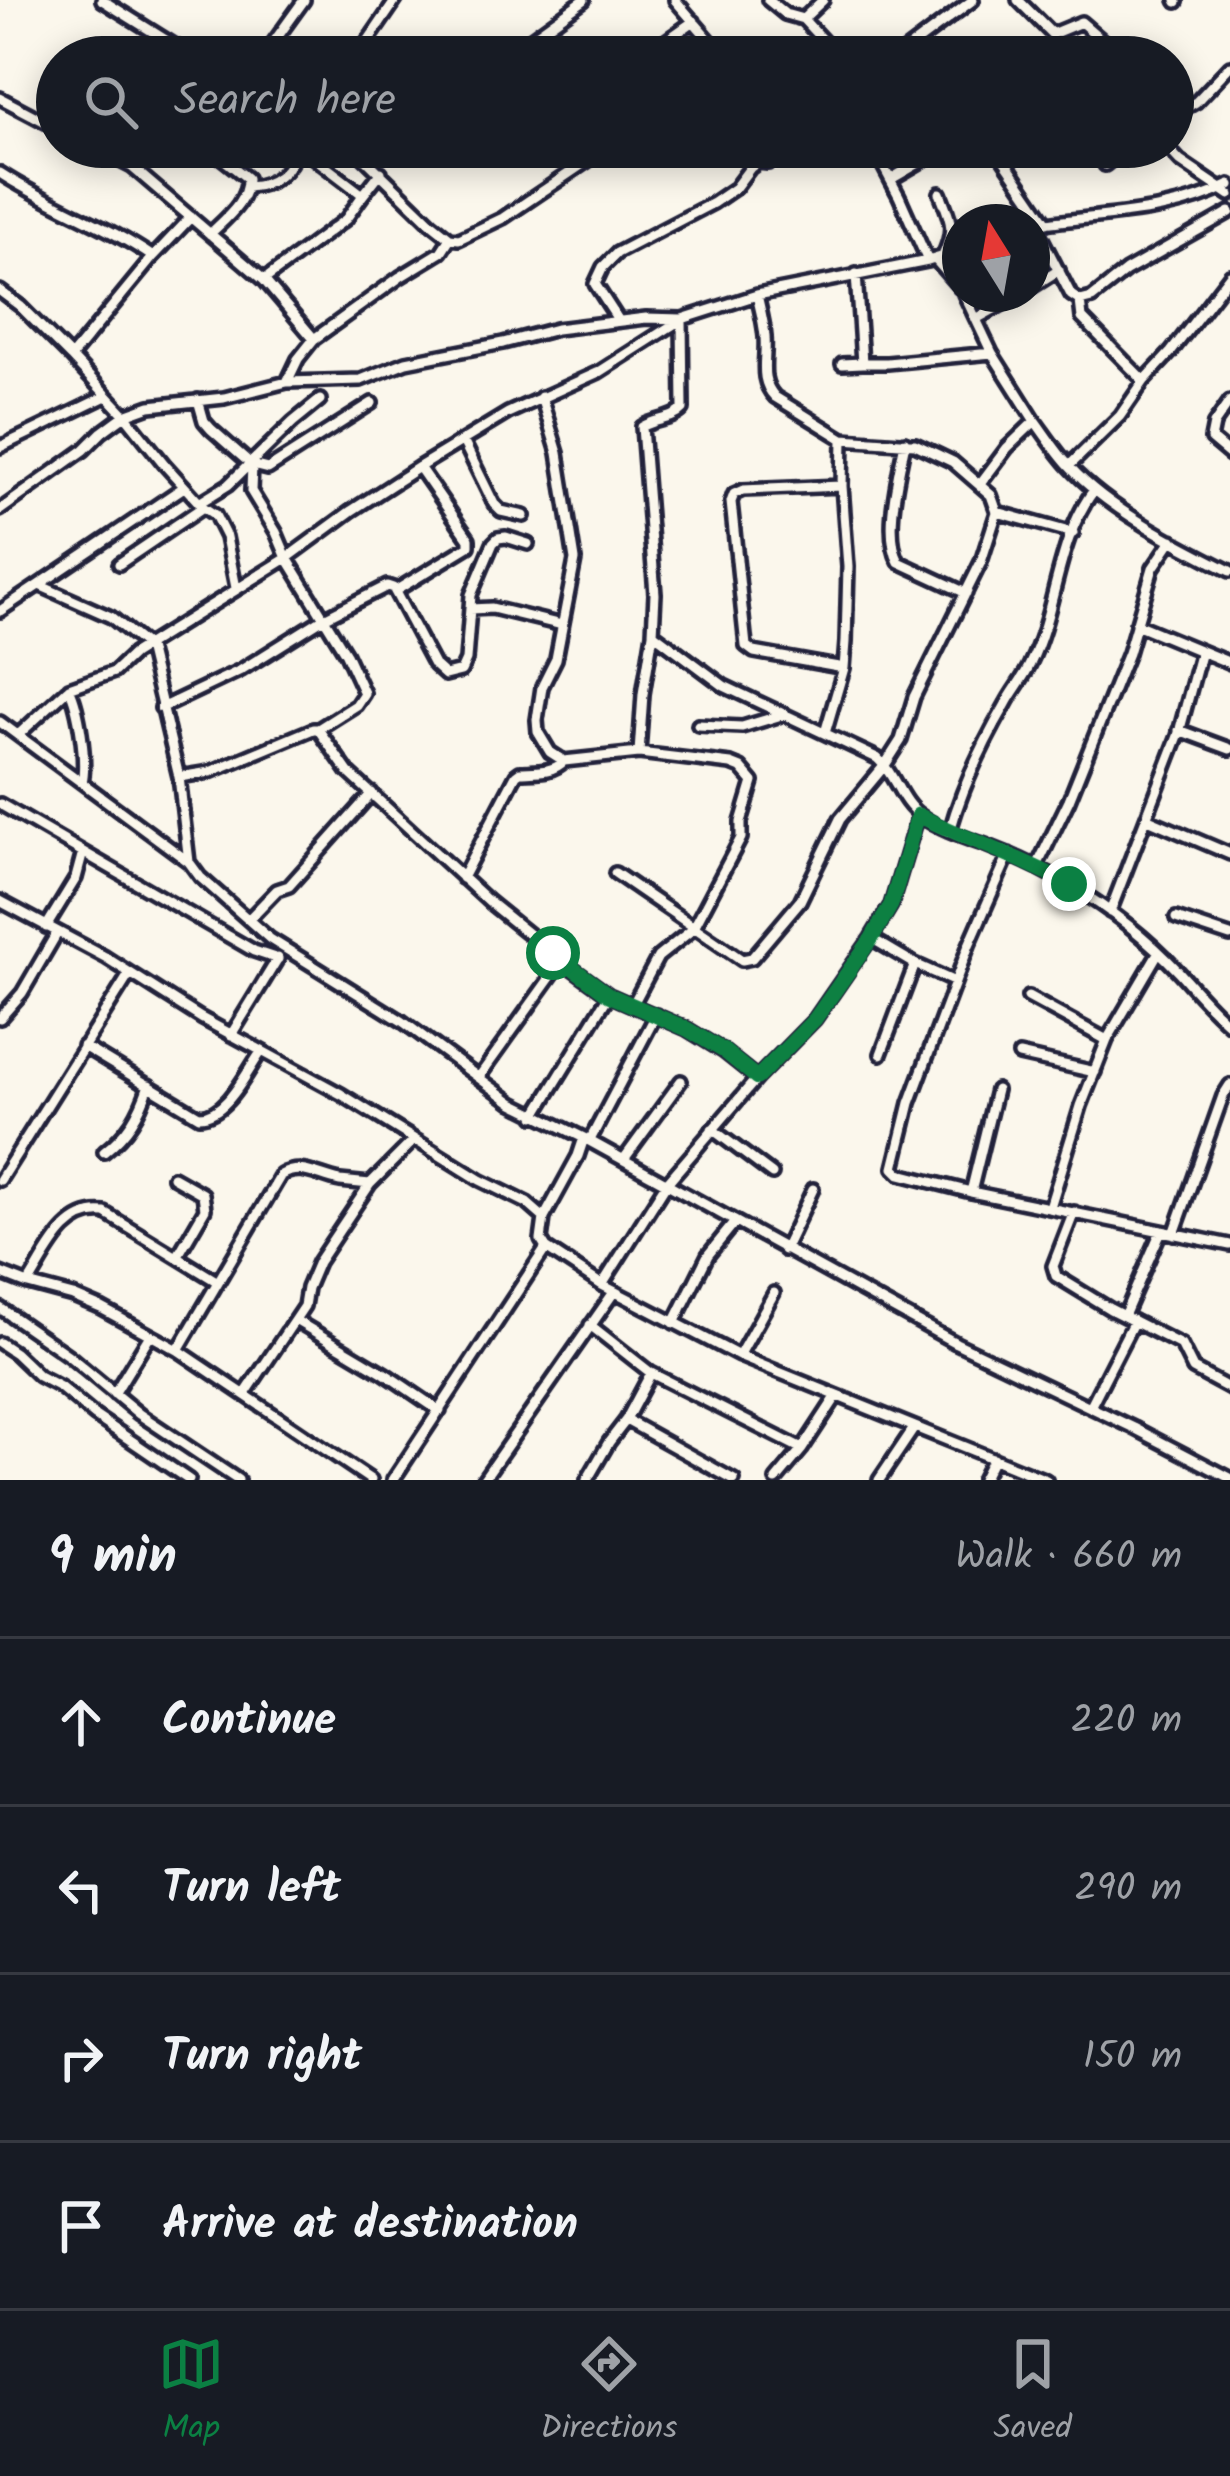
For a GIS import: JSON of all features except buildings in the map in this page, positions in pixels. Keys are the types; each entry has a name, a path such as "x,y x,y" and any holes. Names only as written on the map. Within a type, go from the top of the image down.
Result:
{"street":[{"path":"102,0 160,36"},
{"path":"278,36 304,0"},
{"path":"372,36 396,0"},
{"path":"534,36 584,0"},
{"path":"675,0 706,36"},
{"path":"768,0 785,14 803,19 819,36"},
{"path":"803,19 823,0"},
{"path":"925,36 974,0"},
{"path":"1018,0 1052,34 1081,22 1096,36"},
{"path":"673,36 694,21"},
{"path":"1194,103 1230,66"},
{"path":"0,98 36,117"},
{"path":"133,168 264,280 314,339"},
{"path":"210,234 248,187 248,178 235,168"},
{"path":"248,187 277,179 288,168"},
{"path":"326,168 363,195"},
{"path":"377,168 450,238 467,237"},
{"path":"287,382 314,339 400,277 441,252 456,249 467,237 577,168"},
{"path":"619,321 595,284 603,267 616,254 713,203 735,188 750,168"},
{"path":"885,168 942,267"},
{"path":"891,179 910,168"},
{"path":"1006,168 1027,204"},
{"path":"1191,168 1227,190"},
{"path":"264,280 346,219 381,172"},
{"path":"0,173 153,257"},
{"path":"1050,222 1146,213 1227,190"},
{"path":"935,259 953,228 940,193"},
{"path":"1050,250 1071,295 1080,301 1230,212"},
{"path":"71,357 191,217"},
{"path":"441,252 450,238"},
{"path":"18,735 69,688 113,672 419,467 541,397 599,372 682,319 757,295 942,257"},
{"path":"1050,276 1059,270"},
{"path":"856,274 862,363"},
{"path":"1069,466 1120,416 1230,275"},
{"path":"0,291 71,357 184,487 215,515 226,537 236,588"},
{"path":"615,873 742,960 752,958 800,901 840,819 901,740 920,683 981,562 997,512 980,484 953,462 915,443 843,439 775,397 764,378 765,337 757,295"},
{"path":"1080,301 1082,318 1144,381"},
{"path":"972,312 1035,422 1069,466 1094,490 1230,572"},
{"path":"976,319 989,312"},
{"path":"0,510 125,416 150,406 224,398 287,382 361,380 406,362 556,329 646,318 682,319"},
{"path":"639,753 655,594 642,427 683,409 682,319"},
{"path":"842,364 992,353"},
{"path":"0,447 106,396"},
{"path":"541,397 559,453 575,560 556,659 542,687 538,732 550,752 564,761 639,753 730,764 741,768 753,782 741,838 693,929 658,957 633,1004"},
{"path":"198,400 204,421 252,465 268,469 372,403"},
{"path":"119,564 228,485 320,400"},
{"path":"1230,401 1211,432 1211,439 1230,455"},
{"path":"980,484 1007,448 1035,422"},
{"path":"825,733 844,668 848,567 843,439"},
{"path":"463,441 494,504 501,511 524,515"},
{"path":"905,442 896,491 895,554 899,562 967,593"},
{"path":"179,777 210,772 318,729 356,705 364,693 251,491 252,465"},
{"path":"395,591 470,546 419,467"},
{"path":"842,486 742,490 731,502 746,646 754,652 844,668"},
{"path":"0,611 184,487"},
{"path":"950,831 958,799 1029,667 1050,617 1057,576 1072,533 1094,490"},
{"path":"997,512 1072,533"},
{"path":"161,708 242,670 324,618 387,586 395,591 434,665 445,675 461,671 476,578 498,538 528,544"},
{"path":"1037,866 1128,653 1153,568 1172,540"},
{"path":"39,585 111,617 148,647 179,777 189,862"},
{"path":"470,609 492,608 562,625"},
{"path":"1136,624 1230,663"},
{"path":"652,633 724,686 877,758 918,815 1037,866 1110,912 1178,971 1230,1025"},
{"path":"1110,912 1148,819 1201,651"},
{"path":"69,688 84,751 82,782"},
{"path":"698,724 742,727 784,714"},
{"path":"0,722 189,862 281,954"},
{"path":"318,729 339,761 371,793 462,878 562,961 609,995 724,1051 757,1078"},
{"path":"1179,730 1230,749"},
{"path":"462,878 516,775 547,771 564,761"},
{"path":"249,919 277,890 289,886 371,793"},
{"path":"0,803 254,950 281,954 403,1021 536,1116 587,1139 956,1342 1230,1477"},
{"path":"602,1285 666,1184 815,1019 872,938 891,905 918,815"},
{"path":"1148,819 1230,854"},
{"path":"0,1018 15,1001 52,930 83,852"},
{"path":"1009,854 955,982 893,1162 900,1174 971,1192 1230,1246"},
{"path":"0,901 340,1094 413,1141 527,1203 544,1218"},
{"path":"1176,918 1230,936"},
{"path":"872,938 955,982"},
{"path":"1051,1207 1107,1040 1158,953"},
{"path":"230,1035 281,954"},
{"path":"479,1077 562,961"},
{"path":"881,1054 915,964"},
{"path":"0,1180 130,973"},
{"path":"0,992 15,1001"},
{"path":"536,1116 609,995"},
{"path":"1028,997 1107,1040"},
{"path":"656,1015 544,1218 541,1240 546,1248 614,1292 739,1356 1046,1480"},
{"path":"82,1046 199,1116 211,1116 220,1108 261,1052"},
{"path":"1018,1055 1095,1072"},
{"path":"624,1159 681,1082"},
{"path":"104,1152 132,1125 149,1085"},
{"path":"1174,1234 1230,1085"},
{"path":"971,1192 996,1090"},
{"path":"712,1129 772,1174"},
{"path":"245,1394 304,1306 318,1262 370,1184 413,1141"},
{"path":"178,1350 281,1175 292,1168 304,1169 336,1180 370,1184"},
{"path":"172,1178 206,1200 177,1257"},
{"path":"784,1250 813,1189"},
{"path":"28,1284 65,1227 93,1212 105,1213 218,1282"},
{"path":"1074,1212 1053,1266 1056,1276 1181,1345 1193,1369 1230,1389"},
{"path":"674,1323 708,1255 734,1223"},
{"path":"1090,1407 1161,1231"},
{"path":"393,1480 546,1248"},
{"path":"0,1273 74,1296 178,1350 371,1480"},
{"path":"483,1480 614,1292"},
{"path":"739,1356 774,1292"},
{"path":"2,1309 1,1324 18,1318 139,1414 238,1480"},
{"path":"295,1320 440,1411"},
{"path":"590,1325 651,1373 802,1449"},
{"path":"114,1394 150,1335"},
{"path":"0,1343 39,1376 189,1480"},
{"path":"587,1480 651,1373"},
{"path":"776,1480 836,1396"},
{"path":"626,1420 734,1480"},
{"path":"879,1480 914,1428"},
{"path":"982,1480 993,1458"}],"route":[{"path":"553,953 609,995 687,1029 757,1078 815,1019 872,938 891,905 918,815 1069,884"}]}
